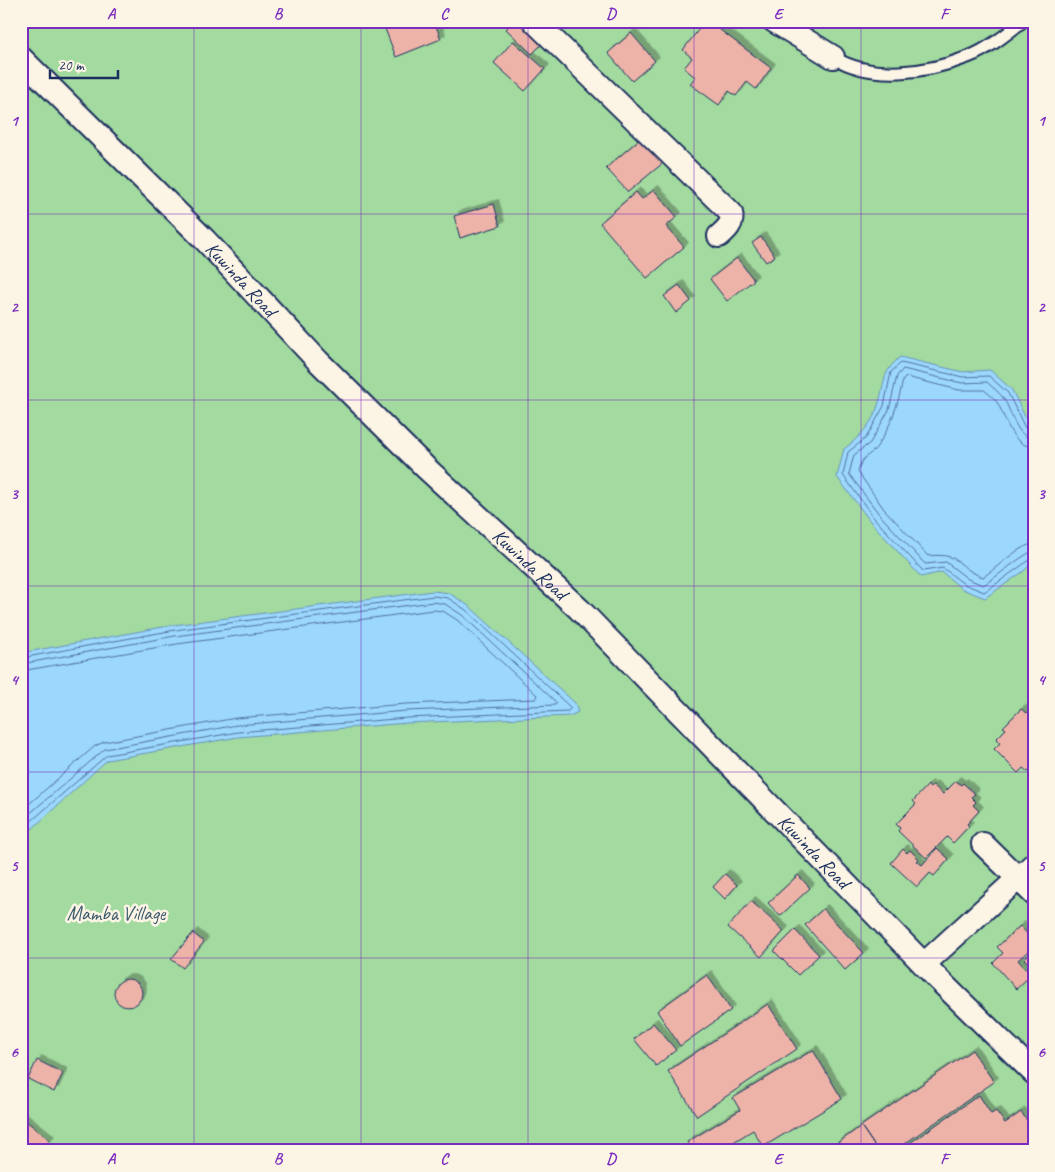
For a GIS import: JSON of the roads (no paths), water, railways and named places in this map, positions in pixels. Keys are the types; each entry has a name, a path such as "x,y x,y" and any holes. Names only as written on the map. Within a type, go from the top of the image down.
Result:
{"street":[{"path":"534,21 731,213 730,224 719,236"},
{"path":"774,21 833,57"},
{"name":"Kuwinda Road","path":"21,58 205,240 318,362 419,461 579,609 924,964 1034,1074"},
{"path":"983,844 1026,871 1034,894"},
{"path":"924,964 1026,871"}],"lane":[{"path":"833,57 843,63 867,71 925,70 969,57 1023,21"}],"water":[{"path":"900,357 963,372 990,370 1012,390 1029,425 1034,430 1034,560 1024,571 985,598 962,589 942,572 921,577 870,521 837,477 844,449 861,434 874,416 887,373"},
{"path":"433,591 449,593 469,606 575,703 578,712 570,716 407,723 238,737 107,760 21,839 21,653 174,625"}],"park label":[{"name":"Mamba Village","path":"116,913"}]}
